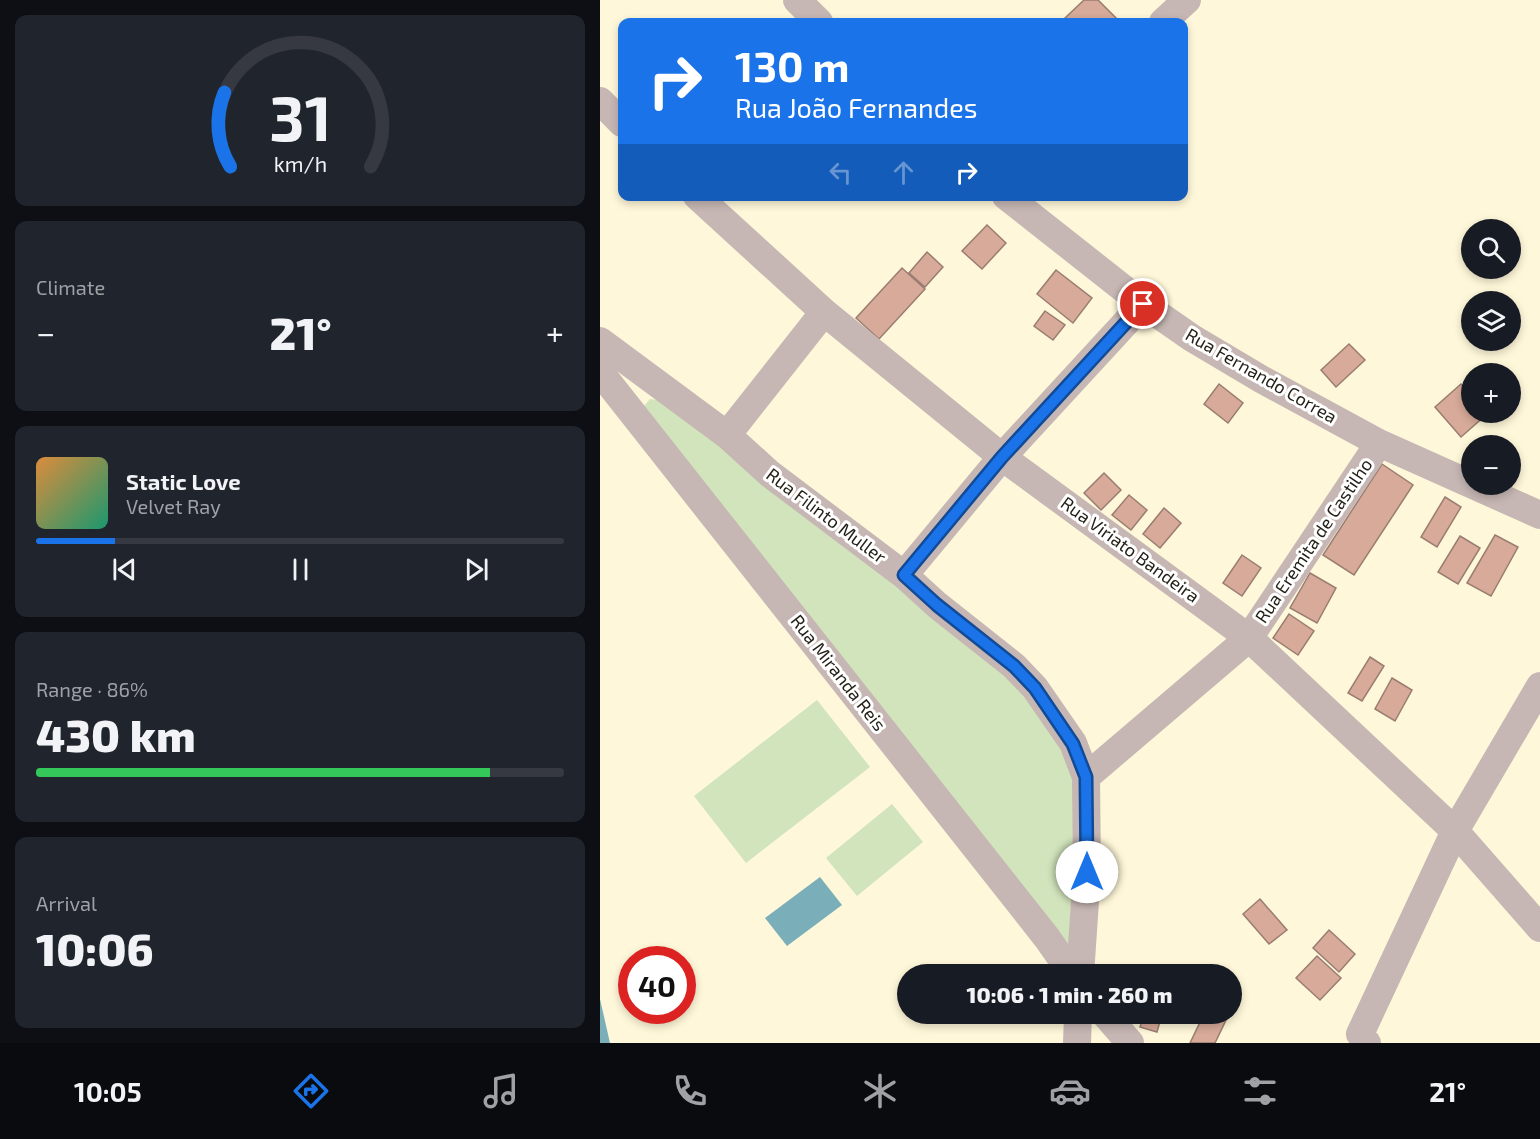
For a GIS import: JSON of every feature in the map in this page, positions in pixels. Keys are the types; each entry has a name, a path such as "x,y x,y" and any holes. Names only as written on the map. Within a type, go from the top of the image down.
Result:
{"street":[{"path":"600,101 618,119"},
{"name":"Rua Viriato Bandeira","path":"702,201 824,312 1002,457 1250,638 1455,831 1540,928"},
{"name":"Rua Fernando Correa","path":"1012,201 1143,304 1192,338 1379,443 1540,515"},
{"path":"904,575 1002,457 1143,304"},
{"path":"727,435 824,312"},
{"name":"Rua Filinto Muller","path":"600,341 727,435 770,474 904,575 937,605 1014,666 1035,688 1073,744 1086,777 1087,872 1081,964"},
{"name":"Rua Miranda Reis","path":"600,372 1065,964"},
{"name":"Rua Eremita de Castilho","path":"1086,777 1250,638 1379,443"},
{"path":"1367,1043 1360,1034 1455,831 1540,686"},
{"path":"1077,1043 1078,1024"},
{"path":"1114,1024 1130,1043"}],"green space":[{"path":"650,399 659,400 719,441 1031,695 1069,765 1074,787 1076,810 1069,943 1060,941 644,406"},
{"path":"817,700 870,767 746,863 694,796"},
{"path":"892,804 923,842 857,896 826,858"}],"water":[{"path":"820,877 842,905 787,946 765,918"},
{"path":"600,999 610,1043 600,1043"}],"building":[{"path":"1084,0 1098,0 1116,18 1065,18"},
{"path":"987,225 1006,243 982,269 962,251"},
{"path":"927,252 943,267 925,287 909,273"},
{"path":"902,268 925,289 879,339 856,318"},
{"path":"1056,270 1092,298 1073,323 1037,294"},
{"path":"1045,311 1065,325 1053,340 1034,326"},
{"path":"1349,344 1365,360 1336,387 1321,370"},
{"path":"1219,384 1243,403 1228,423 1204,404"},
{"path":"1461,384 1461,423 1477,423 1461,437 1435,407"},
{"path":"1382,464 1413,485 1354,575 1323,555"},
{"path":"1104,473 1121,490 1101,510 1084,493"},
{"path":"1129,495 1147,510 1131,530 1112,515"},
{"path":"1445,497 1461,507 1437,547 1421,537"},
{"path":"1164,508 1181,523 1160,548 1143,534"},
{"path":"1495,535 1518,547 1491,596 1467,583"},
{"path":"1460,536 1480,548 1458,584 1438,572"},
{"path":"1242,555 1261,568 1242,596 1223,583"},
{"path":"1310,573 1336,588 1317,623 1290,608"},
{"path":"1289,614 1314,631 1298,655 1273,638"},
{"path":"1370,657 1384,666 1362,701 1348,693"},
{"path":"1392,678 1412,690 1395,721 1375,709"},
{"path":"1260,899 1287,930 1269,944 1243,914"},
{"path":"1329,930 1355,954 1339,972 1313,948"},
{"path":"1317,956 1341,978 1320,1000 1296,978"},
{"path":"1141,1024 1159,1024 1157,1032 1140,1027"},
{"path":"1199,1024 1224,1024 1215,1043 1190,1043"}],"route":[{"path":"1087,872 1086,777 1073,744 1035,688 1014,666 937,605 904,575 1002,457 1143,304"}]}
